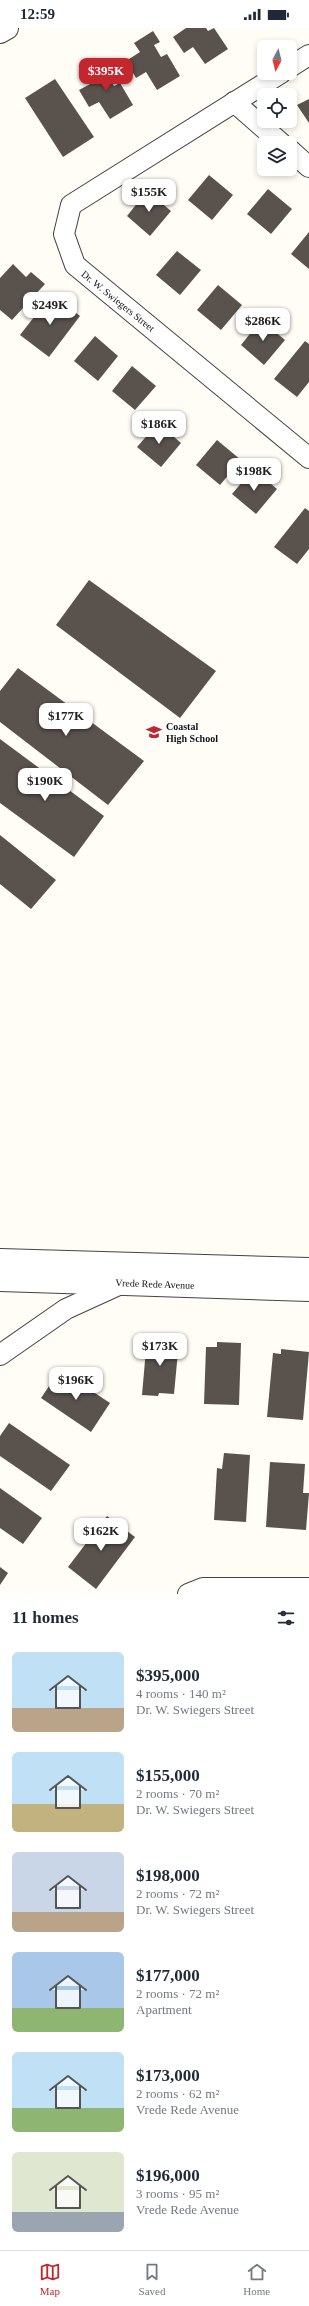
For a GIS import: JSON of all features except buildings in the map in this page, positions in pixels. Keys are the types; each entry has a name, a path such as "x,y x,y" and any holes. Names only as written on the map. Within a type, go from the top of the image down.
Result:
{"street":[{"path":"0,32 7,28"},
{"path":"297,63 309,55"},
{"name":"Dr. W. Swiegers Street","path":"270,80 70,205 64,234 75,265 309,458"},
{"path":"234,102 273,136"},
{"path":"297,156 309,167"},
{"name":"Vrede Rede Avenue","path":"0,1260 309,1269"},
{"name":"Vrede Rede Avenue","path":"0,1280 309,1290"},
{"path":"0,1355 66,1309 123,1283"},
{"path":"188,1594 203,1588 309,1588"}],"place":[{"name":"Coastal High School","path":"154,732"}]}
